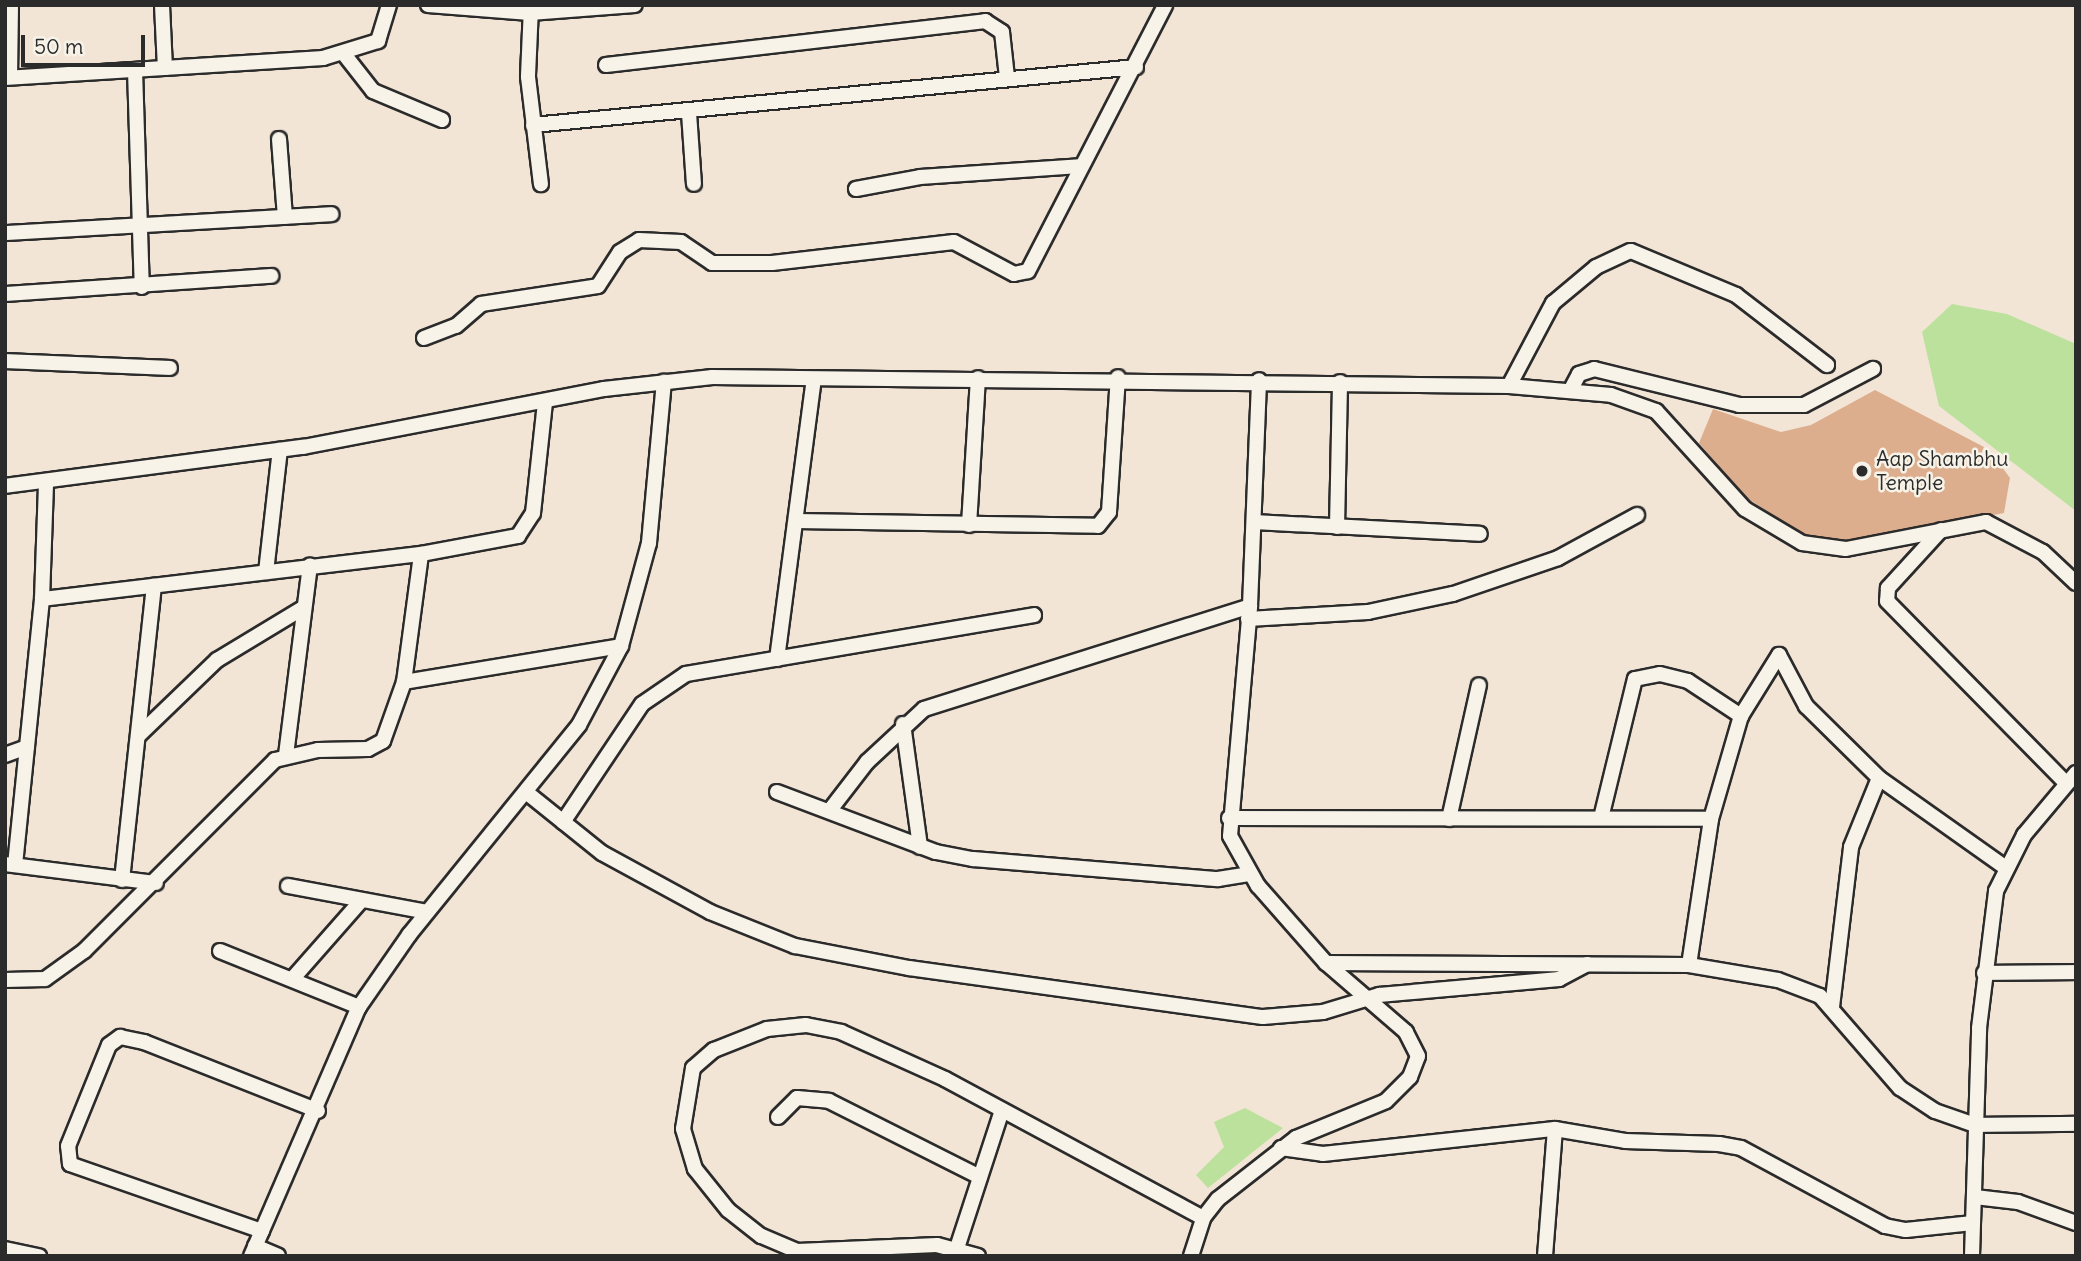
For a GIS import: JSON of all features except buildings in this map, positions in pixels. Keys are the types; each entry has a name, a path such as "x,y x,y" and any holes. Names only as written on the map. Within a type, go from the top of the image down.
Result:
{"street":[{"path":"11,5 8,77 344,54 378,41 389,5"},
{"path":"162,5 165,68"},
{"path":"428,5 531,9 635,5"},
{"path":"424,338 456,327 481,304 598,286 620,252 639,240 681,242 712,263 772,262 954,242 1022,274 1033,265 1080,166 1104,134 1165,5"},
{"path":"531,9 533,125 541,184"},
{"path":"606,65 985,21 1002,32 1007,77"},
{"path":"344,54 373,91 442,120"},
{"path":"533,125 689,113 1007,77 1136,67"},
{"path":"135,70 142,287"},
{"path":"689,113 694,184"},
{"path":"279,138 285,217"},
{"path":"856,189 919,177 1080,166"},
{"path":"5,233 331,214"},
{"path":"1508,386 1553,303 1596,267 1631,251 1736,295 1827,365"},
{"path":"5,294 142,287 271,276"},
{"path":"5,361 170,368"},
{"path":"1570,391 1579,374 1594,369 1739,405 1804,405 1873,369"},
{"path":"796,522 1090,527 1105,521 1118,377"},
{"path":"5,486 46,484 280,450 664,382 1118,377 1508,386 1611,395 1656,411 1745,509 1802,543 1846,549 1941,530 1998,525 2043,552 2076,583"},
{"path":"969,525 978,378"},
{"path":"777,659 814,379"},
{"path":"1191,1256 1203,1218 1281,1148 1386,1101 1410,1077 1418,1056 1413,1044 1325,963 1249,874 1230,836 1229,818 1249,612 1259,380"},
{"path":"278,1256 253,1251 318,1111 359,1007 427,912 579,725 621,646 649,543 664,382"},
{"path":"1337,527 1340,382"},
{"path":"42,599 421,554 525,533 533,513 545,402"},
{"path":"266,572 280,450"},
{"path":"46,484 42,599 27,747 10,864 156,883"},
{"path":"830,810 903,724 924,709 1249,612 1368,612 1453,594 1558,558 1637,515"},
{"path":"1254,522 1480,534"},
{"path":"1941,530 1888,588 1887,601 2070,777 2006,868 1996,891 1984,973 1975,1125 1972,1256"},
{"path":"5,980 45,979 156,883 251,779 286,755 377,747 389,734 404,682 421,554"},
{"path":"286,755 310,566"},
{"path":"122,880 154,586"},
{"path":"138,735 217,660 303,608"},
{"path":"563,822 653,691 686,674 1034,615"},
{"path":"404,682 621,646"},
{"path":"1689,965 1712,820 1741,716 1772,661 1783,655 1806,706 1879,778 2006,868"},
{"path":"1601,818 1627,694 1640,676 1688,681 1741,716"},
{"path":"1449,819 1479,685"},
{"path":"903,724 920,847"},
{"path":"5,755 27,747"},
{"path":"1832,1007 1851,847 1879,778"},
{"path":"526,792 563,822 660,887 829,955 1240,1015 1323,1012 1366,999 1559,979 1587,964"},
{"path":"777,792 830,810 920,847 1023,864 1218,879 1249,874"},
{"path":"1229,818 1712,820"},
{"path":"288,886 427,912"},
{"path":"293,977 361,901"},
{"path":"220,951 293,977 359,1007"},
{"path":"1325,963 1689,965 1789,983 1832,1007 1910,1096 1975,1125 2076,1124"},
{"path":"1984,973 2076,972"},
{"path":"978,1256 957,1248 811,1252 761,1236 728,1210 695,1169 683,1129 690,1077 701,1057 767,1029 806,1026 864,1040 1002,1110 1203,1218"},
{"path":"262,1231 70,1164 68,1146 109,1045 120,1037 144,1042 318,1111"},
{"path":"778,1117 797,1098 828,1101 980,1177"},
{"path":"957,1248 1002,1110"},
{"path":"1281,1148 1323,1154 1555,1129 1741,1148 1850,1211 1897,1229 1973,1223"},
{"path":"1545,1256 1555,1129"},
{"path":"1975,1197 2018,1202 2076,1223"},
{"path":"5,1249 39,1256"}],"green space":[{"path":"1952,304 2007,314 2076,344 2076,511 1939,406 1922,332"},
{"path":"1245,1108 1283,1128 1208,1188 1196,1175 1224,1147 1214,1122"}],"place":[{"name":"Aap Shambhu Temple","path":"1862,471"}]}
